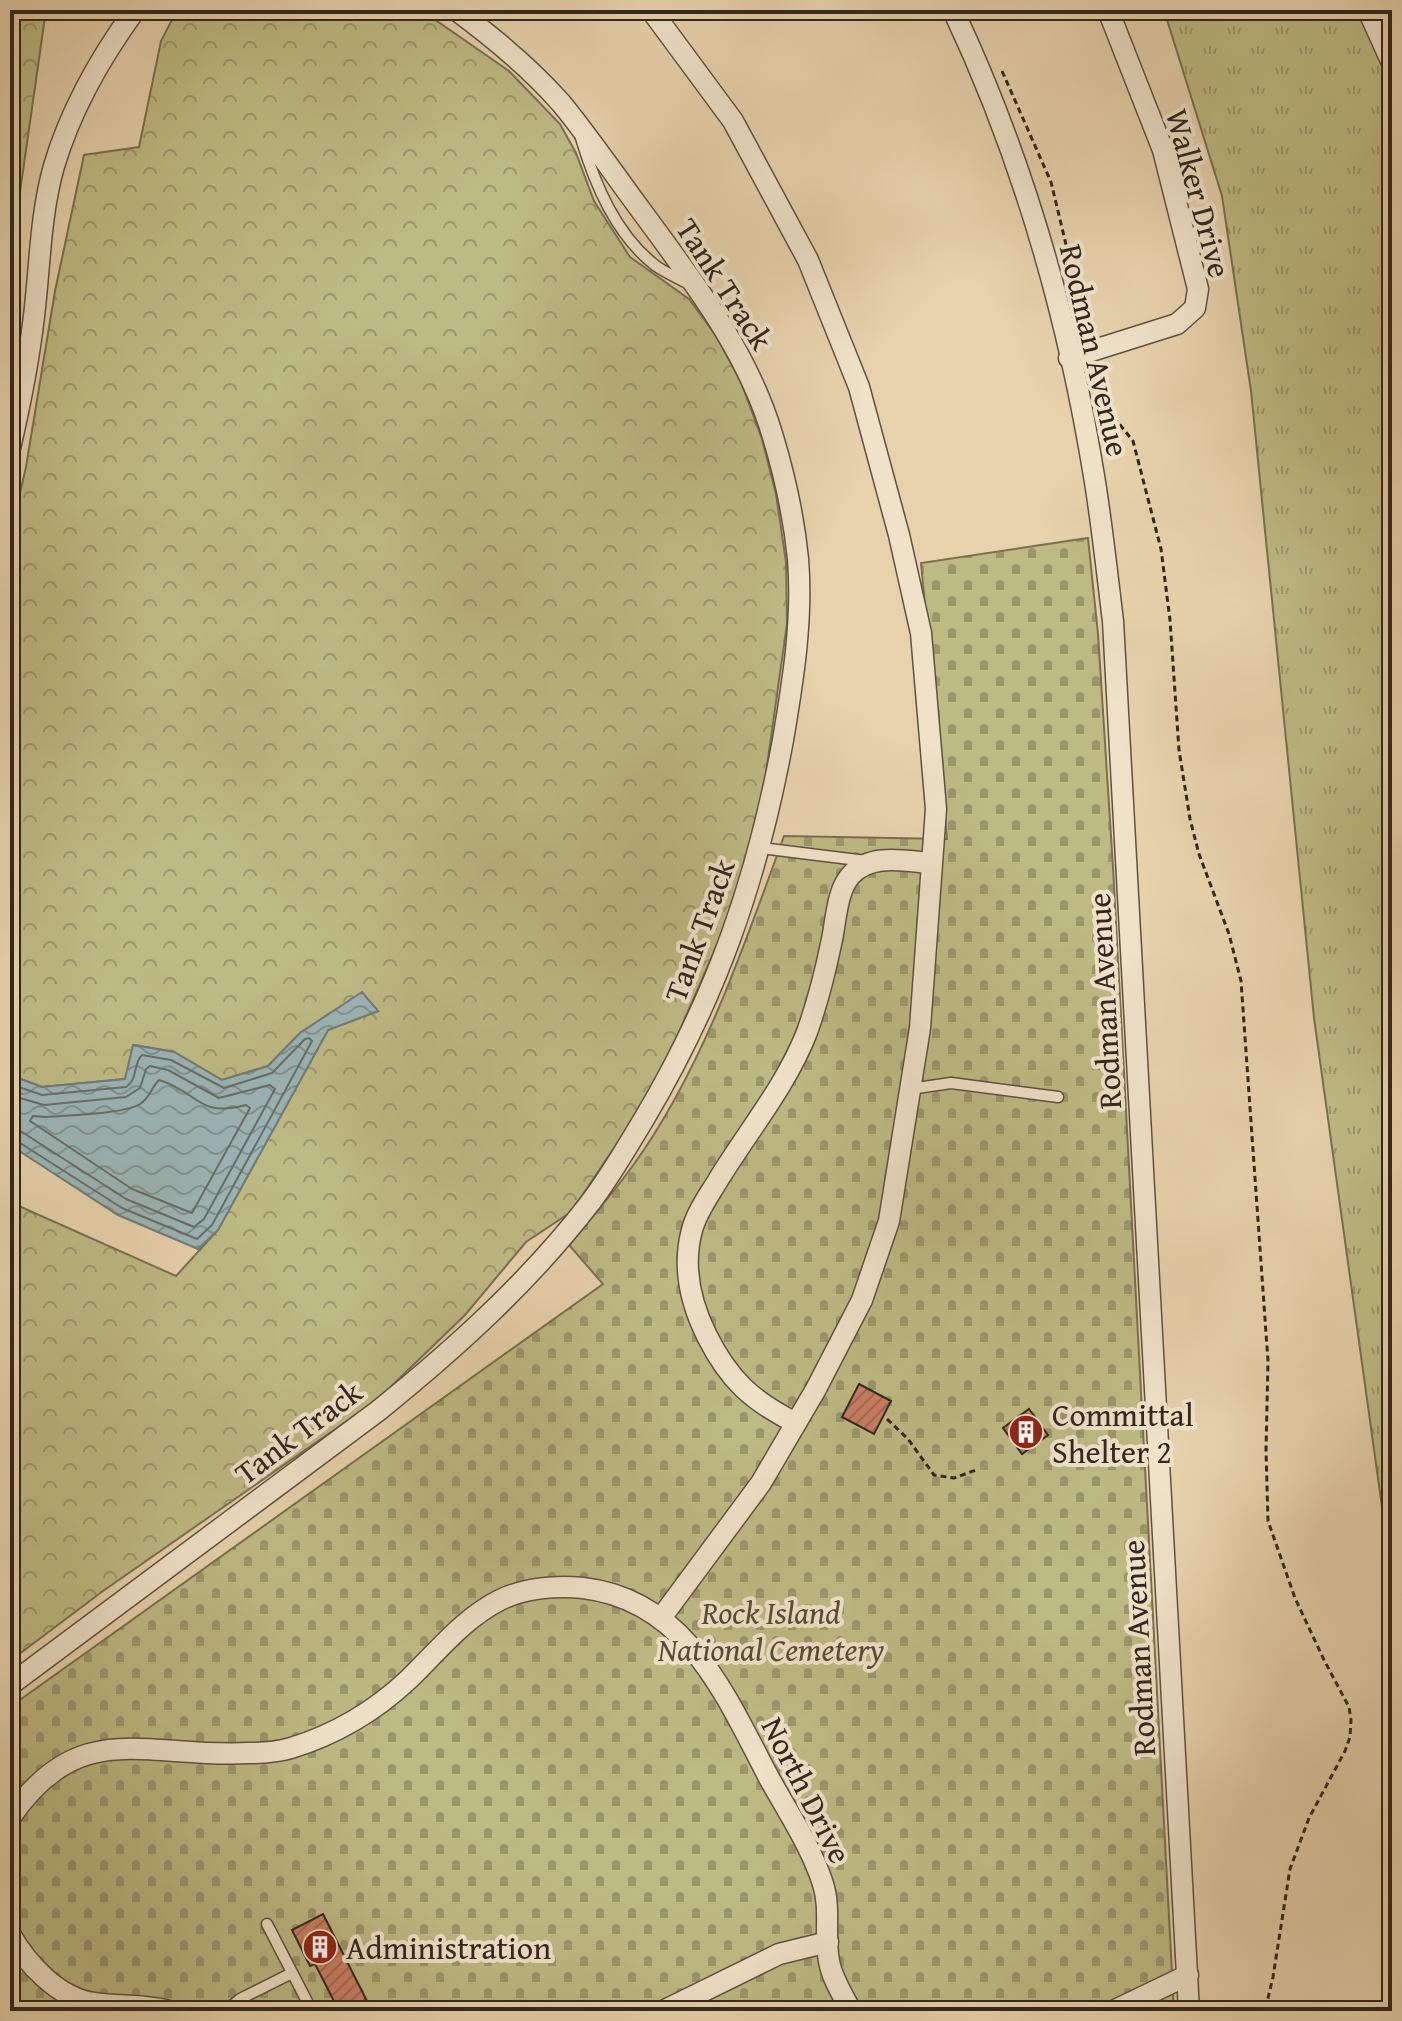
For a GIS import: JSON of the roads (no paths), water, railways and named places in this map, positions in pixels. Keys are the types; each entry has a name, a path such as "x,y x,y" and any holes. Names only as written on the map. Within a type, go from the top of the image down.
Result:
{"street":[{"path":"10,448 33,320 43,223 53,170 64,136 94,70 135,10"},
{"name":"Tank Track","path":"10,1685 413,1382 475,1329 554,1247 593,1199 672,1073 708,1000 761,848 795,664 798,562 792,511 772,432 743,363 720,321 577,125 530,71 456,10"},
{"path":"651,10 733,121 808,260 859,387 899,535 921,633 936,809 920,1028 889,1221 862,1300 796,1423 761,1483 661,1618"},
{"name":"Rodman Avenue","path":"953,10 992,99 1042,246 1094,475 1113,621 1189,2011"},
{"name":"Walker Drive","path":"1069,358 1177,324 1195,308 1198,289 1163,150 1108,10"},
{"path":"1368,10 1392,63"},
{"path":"796,1423 751,1397 723,1364 701,1324 692,1298 688,1256 692,1230 703,1204 778,1087 806,1033 831,946 844,885 851,874 868,861 931,863"},
{"name":"North Drive","path":"10,1818 48,1773 65,1763 99,1751 124,1748 229,1755 257,1753 285,1750 335,1732 381,1704 462,1626 500,1600 549,1587 596,1589 636,1603 661,1618 687,1640 712,1674 822,1882 827,1900 832,1972 851,2011"},
{"path":"10,1934 36,1970 67,1993 90,2003 154,2007 169,2011"},
{"path":"663,2011 779,1954 828,1942"},
{"path":"1113,2011 1188,1975"}],"lane":[{"path":"761,848 868,861"},
{"path":"910,1089 951,1083 1058,1097"},
{"path":"267,1924 312,2011"},
{"path":"226,2011 240,1999 292,1973"}],"water":[{"path":"362,992 378,1011 328,1030 218,1230 198,1249 118,1215 10,1145 10,1075 42,1087 125,1079 133,1045 174,1052 222,1080 268,1066 300,1033"}],"place":[{"name":"Committal Shelter 2","path":"1026,1432"},
{"name":"Administration","path":"320,1947"}],"park label":[{"name":"Rock Island National Cemetery","path":"771,1630"}]}
